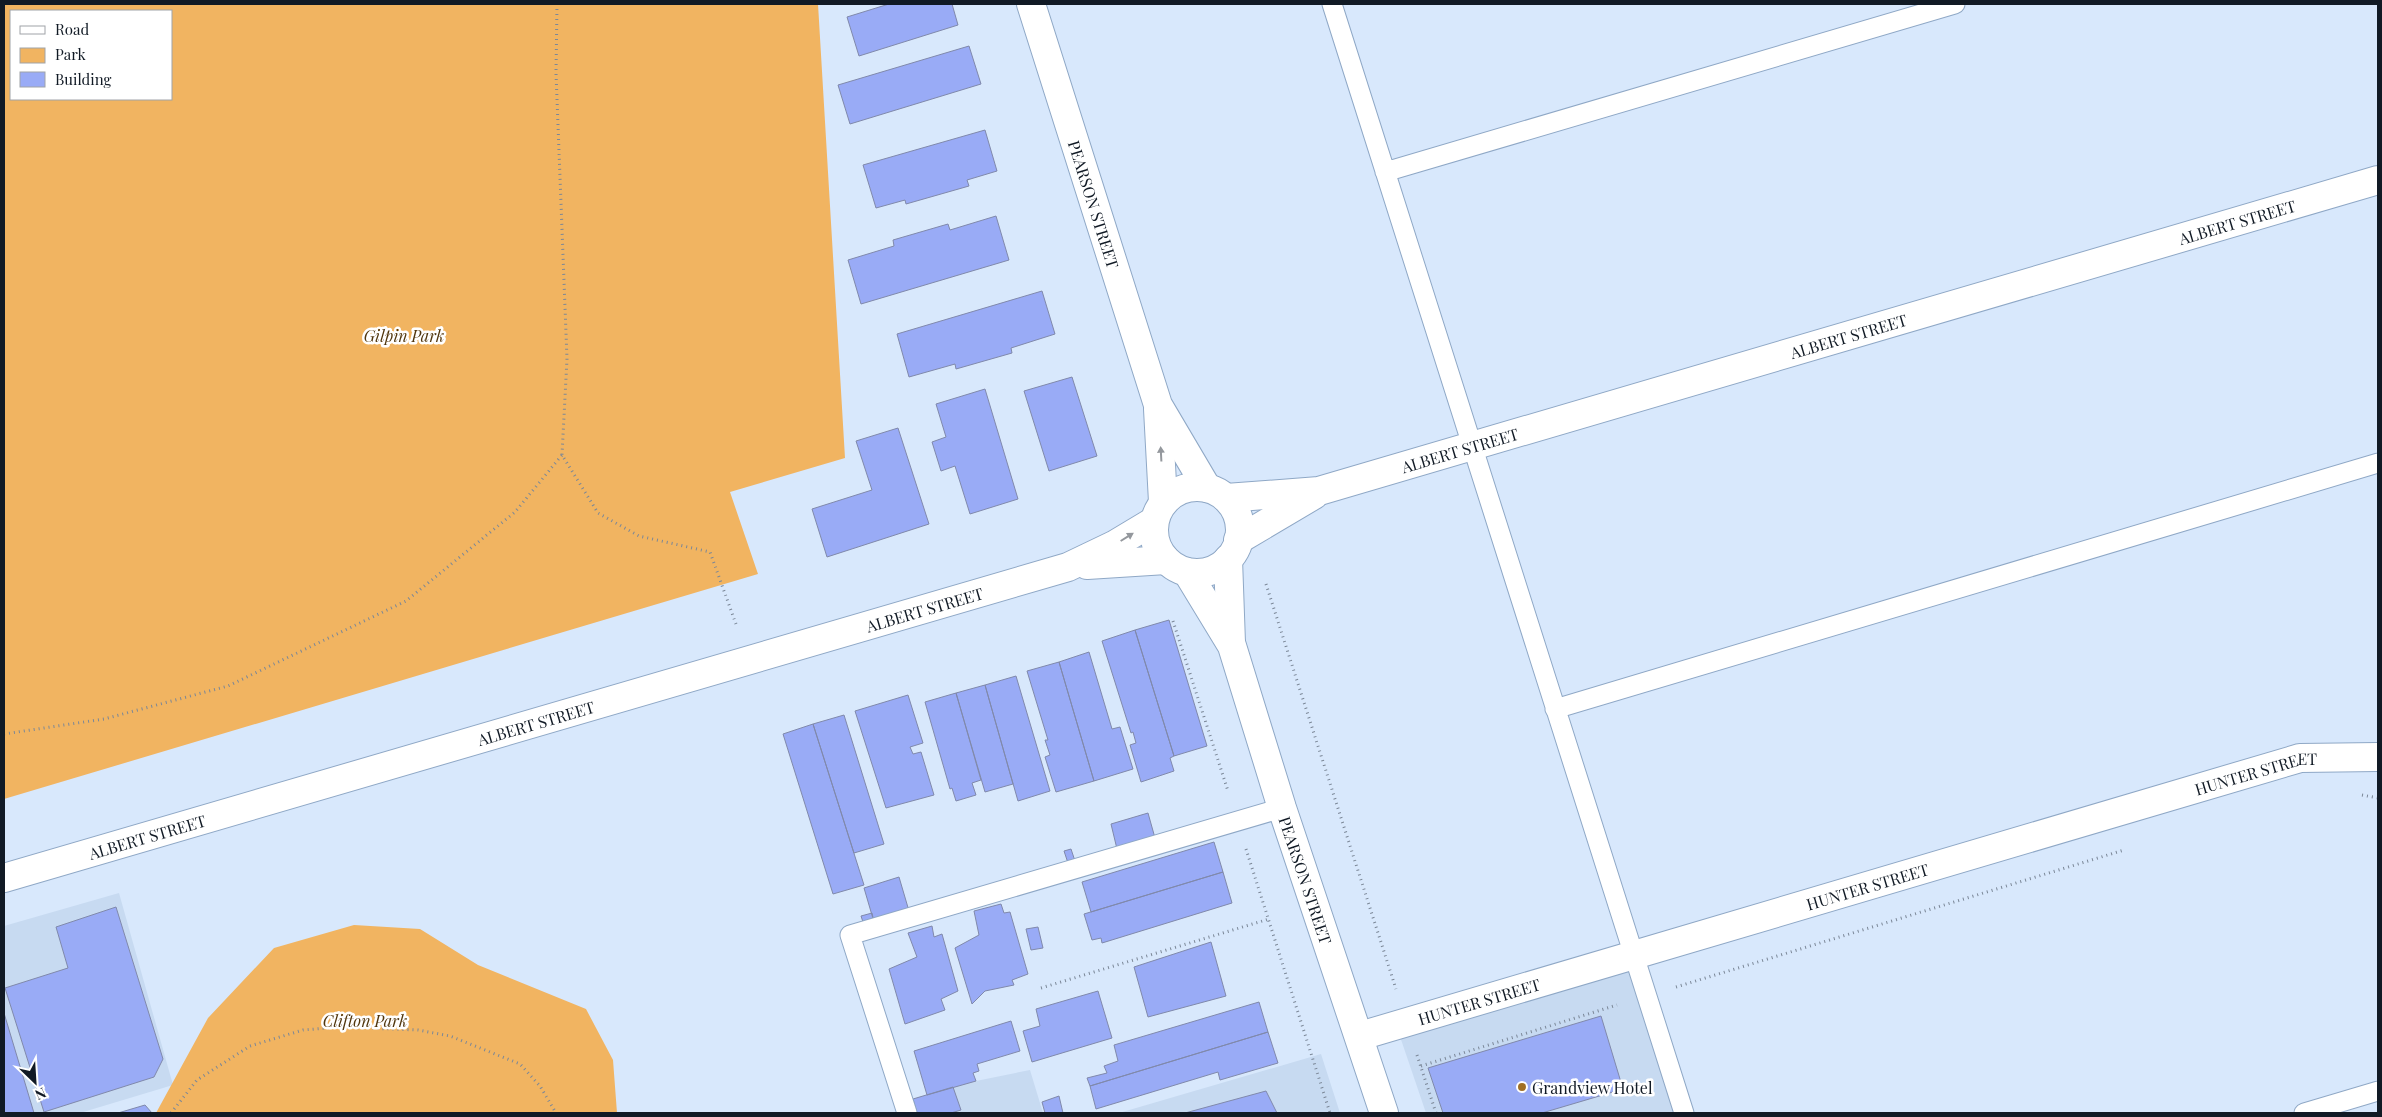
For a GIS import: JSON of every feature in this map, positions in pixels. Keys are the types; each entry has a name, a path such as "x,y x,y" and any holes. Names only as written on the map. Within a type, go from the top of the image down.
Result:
{"street":[{"name":"PEARSON STREET","path":"1031,4 1158,405 1217,493"},
{"name":"ALBERT STREET","path":"1217,493 1319,492 1474,448 2378,180"},
{"name":"PEARSON STREET","path":"1158,405 1159,511"},
{"path":"1195,486 1217,493 1238,517 1233,550 1216,568 1202,572 1176,566 1156,542 1159,511 1172,494 1183,489 1195,486"},
{"name":"ALBERT STREET","path":"1233,550 1319,492"},
{"name":"ALBERT STREET","path":"4,878 1068,567 1114,546 1159,511"},
{"name":"PEARSON STREET","path":"1233,550 1232,646 1282,808 1360,1036 1384,1113"},
{"name":"ALBERT STREET","path":"1068,567 1118,561 1176,566"},
{"name":"PEARSON STREET","path":"1176,566 1232,646"},
{"name":"HUNTER STREET","path":"1360,1036 2300,758 2378,757"}],"lane":[{"path":"1332,4 1684,1113"},
{"path":"1385,172 1955,4"},
{"path":"1555,709 2378,464"},
{"path":"907,1113 850,935 1282,808"},
{"path":"2304,1113 2378,1091"}],"path":[{"path":"557,4 556,73 567,359 562,455 598,513 639,536 710,552 724,585 748,659"},
{"path":"4,734 104,719 228,686 406,601 516,512 562,455"},
{"path":"2361,795 2378,798"},
{"path":"1421,1066 2131,848"},
{"path":"1041,988 1269,919"},
{"path":"171,1113 197,1080 250,1046 303,1030 340,1027 418,1030 450,1036 520,1064 540,1086 556,1113"}],"shaded area":[{"path":"119,893 173,1085 80,1113 4,1113 4,926"},
{"path":"1635,944 1687,1113 1426,1113 1393,1016"},
{"path":"1321,1054 1340,1113 1119,1113"},
{"path":"1030,1070 1043,1113 901,1113 900,1108 913,1099 976,1081"}],"green space":[{"name":"Gilpin Park","path":"4,4 818,4 845,458 730,492 758,574 4,799"},
{"name":"Clifton Park","path":"354,925 420,929 478,965 586,1009 613,1060 617,1113 156,1113 208,1018 274,948"}],"building":[{"path":"889,4 952,4 958,25 859,56 847,17"},
{"path":"969,46 981,84 850,124 838,85"},
{"path":"985,130 997,171 967,180 969,186 906,204 905,200 876,208 863,165"},
{"path":"996,216 1009,260 861,304 848,260 894,246 893,240 948,224 950,230"},
{"path":"1042,291 1055,334 1011,348 1012,353 956,369 955,364 909,377 897,334"},
{"path":"1072,377 1097,456 1049,471 1024,391"},
{"path":"985,389 1018,499 970,514 955,466 941,471 932,442 946,437 936,404"},
{"path":"898,428 929,524 827,557 812,509 872,490 856,441"},
{"path":"1169,620 1207,746 1174,756 1135,630"},
{"path":"1135,630 1174,756 1170,758 1174,771 1141,782 1130,745 1136,743 1133,732 1131,733 1102,641"},
{"path":"1089,652 1112,729 1120,727 1133,769 1094,781 1059,662"},
{"path":"1059,662 1094,781 1056,792 1045,757 1050,755 1045,740 1048,740 1027,671"},
{"path":"1016,676 1050,791 1018,801 985,685"},
{"path":"985,685 1013,784 985,792 956,693"},
{"path":"956,693 981,780 972,783 976,795 956,801 952,788 950,789 925,702"},
{"path":"908,695 923,743 910,747 913,754 921,752 934,795 886,808 855,711"},
{"path":"844,715 884,844 854,853 813,724"},
{"path":"813,724 864,885 833,894 783,734"},
{"path":"1148,813 1155,838 1117,849 1111,824"},
{"path":"1214,842 1223,872 1091,912 1082,882"},
{"path":"1071,849 1075,861 1068,863 1064,851"},
{"path":"1223,872 1232,903 1102,943 1101,938 1092,940 1084,914"},
{"path":"899,877 909,911 874,922 864,888"},
{"path":"1001,904 1004,913 1010,912 1028,974 1012,980 1014,985 985,991 972,1004 955,948 979,935 974,911"},
{"path":"116,907 163,1059 154,1077 44,1112 5,988 68,968 56,927"},
{"path":"872,913 874,922 864,925 861,916"},
{"path":"932,926 934,937 942,934 958,991 941,999 945,1010 905,1024 889,969 917,957 908,933"},
{"path":"1038,927 1043,948 1031,950 1026,929"},
{"path":"1211,942 1226,996 1148,1017 1134,967"},
{"path":"1098,991 1112,1038 1032,1062 1023,1031 1040,1026 1036,1009"},
{"path":"1259,1002 1268,1032 1090,1086 1087,1078 1107,1073 1104,1066 1118,1061 1114,1045"},
{"path":"4,1013 34,1113 4,1113"},
{"path":"1601,1016 1623,1089 1542,1113 1443,1113 1428,1068"},
{"path":"1011,1021 1020,1051 977,1064 979,1071 973,1073 976,1081 927,1095 914,1051"},
{"path":"1268,1032 1278,1063 1220,1080 1218,1072 1096,1109 1090,1086"},
{"path":"953,1087 961,1110 951,1113 917,1113 913,1099"},
{"path":"1266,1091 1277,1113 1185,1113"},
{"path":"1059,1096 1063,1113 1045,1113 1042,1102"},
{"path":"145,1105 152,1113 118,1113"}],"place":[{"name":"Grandview Hotel","path":"1522,1087"}]}
